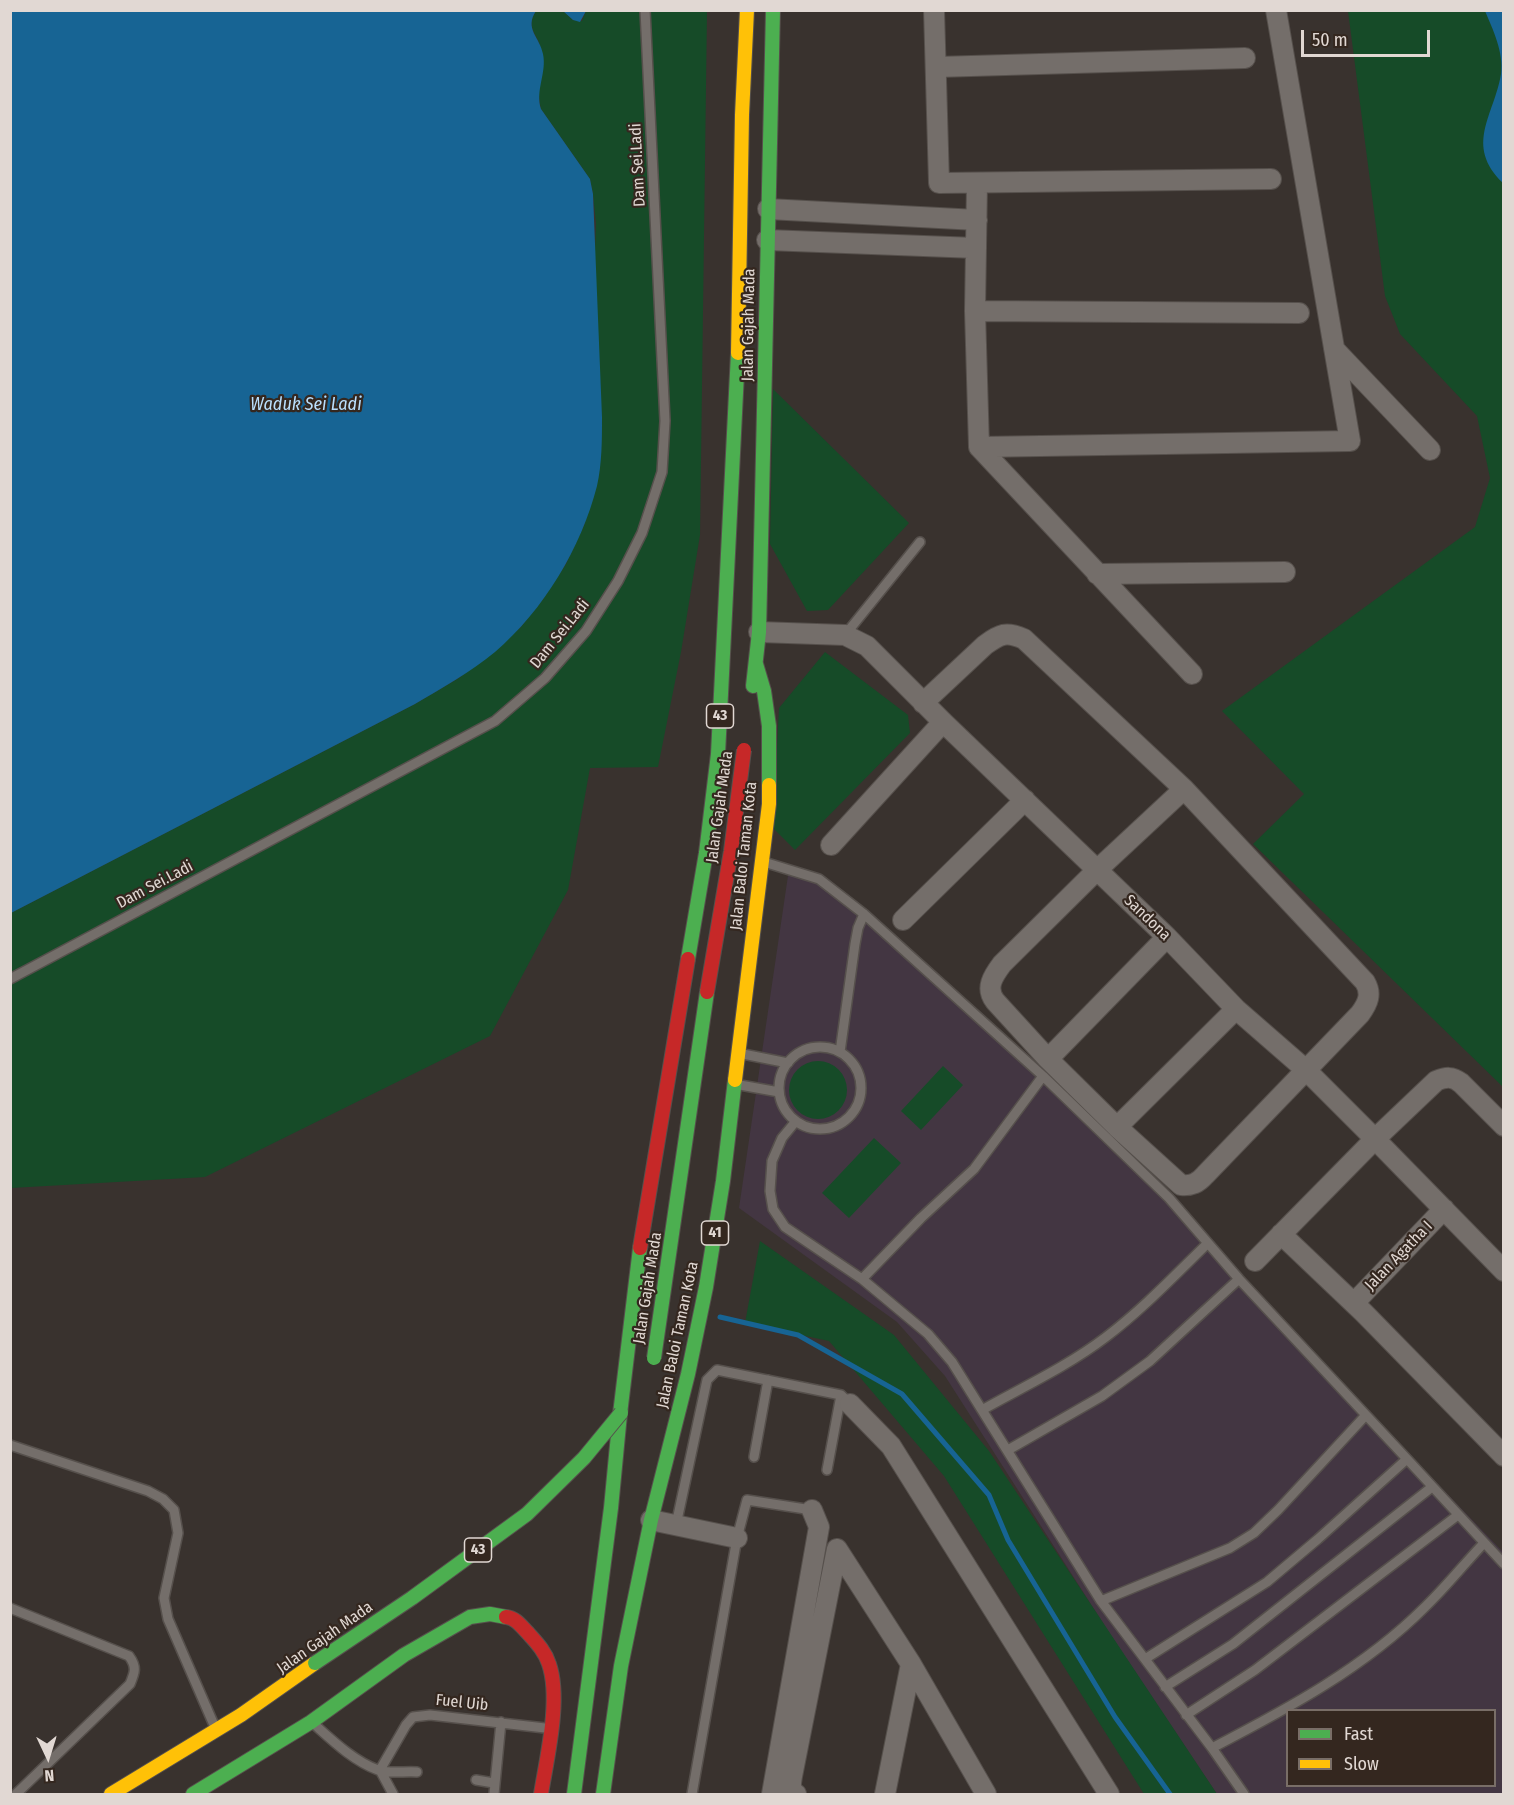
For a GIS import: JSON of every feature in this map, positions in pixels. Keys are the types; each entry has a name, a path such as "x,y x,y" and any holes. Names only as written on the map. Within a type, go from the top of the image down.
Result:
{"highway":[{"name":"Jalan Gajah Mada","path":"574,1794 578,1732 611,1508 637,1268 706,853 718,754 738,369 742,115 747,10"},
{"name":"Jalan Gajah Mada","path":"752,696 759,633 773,10"},
{"name":"Jalan Baloi Taman Kota","path":"603,1794 621,1666 651,1520 688,1374 706,1287 736,1085 769,804 770,726 764,691 756,664"},
{"name":"Jalan Gajah Mada","path":"650,1368 654,1358 686,1134 731,852 745,745"},
{"path":"637,1268 645,1284 654,1293 669,1300 677,1300"},
{"path":"692,1296 706,1287"},
{"name":"Jalan Gajah Mada","path":"111,1794 281,1688 412,1598 527,1514 584,1458 621,1413 639,1386"},
{"path":"193,1794 311,1722 404,1655 470,1617 490,1614 513,1618 540,1646 549,1664 556,1729 541,1794"}],"street":[{"path":"934,10 939,183 1271,179"},
{"path":"978,447 1350,441 1276,10"},
{"path":"937,67 1245,58"},
{"path":"977,183 975,311 978,447 1191,674"},
{"path":"768,208 977,220"},
{"path":"767,240 976,249"},
{"path":"975,311 1299,313"},
{"path":"1334,349 1430,450"},
{"path":"1097,574 1285,572"},
{"name":"Sandona","path":"759,633 845,635 867,646 923,703 1167,937 1236,1009 1306,1070 1503,1271"},
{"path":"923,703 985,645 1002,635 1011,633 1024,639 1184,789 1369,988 1367,1004 1360,1014 1205,1175 1198,1182 1189,1186 1181,1185 1117,1127 1045,1068 991,995 991,981 1002,964 1097,870 1184,789"},
{"path":"831,844 943,722"},
{"path":"903,920 1025,800"},
{"path":"1045,1068 1167,937"},
{"path":"1117,1127 1236,1009"},
{"path":"1255,1261 1375,1138 1436,1081 1445,1077 1454,1078 1503,1126"},
{"name":"Jalan Agatha I","path":"1354,1303 1444,1209"},
{"path":"1281,1234 1354,1303 1503,1456"},
{"path":"846,1400 891,1446 1109,1794"},
{"path":"772,1794 819,1527 812,1510"},
{"path":"651,1520 737,1538"},
{"path":"796,1794 791,1786 792,1776 837,1549 911,1664 986,1794"},
{"path":"885,1794 911,1664"}],"lane":[{"name":"Dam Sei.Ladi","path":"10,979 495,721 545,678 586,631 618,581 642,533 662,472 665,421 645,10"},
{"path":"845,635 920,542"},
{"path":"762,862 819,879 864,914 1045,1068 1169,1198 1239,1279 1503,1564"},
{"path":"840,1052 855,944 864,914"},
{"path":"812,1048 826,1048 840,1052 850,1060 858,1072 861,1085 860,1098 855,1110 846,1120 834,1127 821,1129 808,1127 796,1121 782,1103 779,1092 781,1077 788,1063 799,1054 812,1048"},
{"path":"740,1054 788,1063"},
{"path":"862,1279 921,1218 974,1170 1045,1068"},
{"path":"736,1085 779,1092"},
{"path":"796,1121 782,1138 772,1161 770,1191 773,1209 785,1227 862,1279 928,1334 952,1362 1101,1601 1244,1794"},
{"path":"982,1410 1105,1338 1208,1243"},
{"path":"1008,1450 1102,1396 1150,1361 1239,1279"},
{"path":"676,1525 707,1380 717,1370 768,1380 846,1400 827,1470"},
{"path":"754,1457 768,1380"},
{"path":"1101,1601 1230,1548 1254,1533 1366,1415"},
{"path":"10,1444 148,1491 163,1499 174,1510 178,1533 164,1598 168,1619 216,1730"},
{"path":"1145,1659 1267,1582 1407,1459"},
{"path":"1165,1687 1233,1644 1432,1487"},
{"path":"692,1794 737,1538 747,1500 812,1510"},
{"path":"1186,1715 1255,1670 1458,1515"},
{"path":"1212,1748 1295,1704 1371,1654 1425,1608 1484,1543"},
{"path":"10,1608 129,1656 136,1670 129,1684 16,1794"},
{"name":"Fuel Uib","path":"380,1770 413,1717 429,1714 556,1729"},
{"path":"311,1722 353,1756 380,1770 417,1772"},
{"path":"494,1794 501,1722"},
{"path":"380,1770 393,1794"},
{"path":"476,1780 494,1783"}],"shaded area":[{"path":"789,869 810,871 827,878 1072,1099 1158,1181 1314,1355 1503,1552 1503,1794 1217,1794 1110,1634 945,1376 897,1322 739,1208"}],"green space":[{"path":"536,11 563,11 573,20 582,21 586,11 707,11 700,535 681,652 658,767 590,768 568,890 490,1036 205,1177 11,1188 11,913 415,704 459,678 520,628 566,564 585,523 596,223 590,179 541,109 539,95 541,51 532,27"},
{"path":"1348,11 1503,11 1503,1087 1253,844 1304,794 1222,711 1475,527 1490,478 1477,416 1400,334 1385,296"},
{"path":"773,389 909,523 828,610 807,611 770,544"},
{"path":"825,652 908,715 910,733 795,850 773,828 779,708"},
{"path":"812,1061 824,1061 839,1069 847,1084 847,1096 839,1111 824,1119 812,1119 797,1111 789,1096 789,1084 797,1069"},
{"path":"943,1066 963,1085 921,1130 901,1111"},
{"path":"874,1138 901,1163 849,1218 822,1193"},
{"path":"760,1241 894,1335 989,1451 1217,1794 1144,1794 944,1476 829,1341 745,1323"}],"water":[{"name":"Waduk Sei Ladi","path":"11,10 536,11 532,28 544,61 539,95 541,109 590,179 593,194 602,417 599,478 590,509 571,555 545,597 513,635 495,652 466,673 415,704 11,913"},
{"path":"563,11 586,11 580,22 573,20"},
{"path":"1485,11 1503,11 1503,183 1491,169 1485,156 1483,143 1502,66 1497,41"}],"waterway":[{"path":"720,1317 798,1335 902,1394 989,1495 1008,1540 1115,1717 1170,1794"}],"traffic: fast":[{"path":"753,686 759,632 773,10"},
{"path":"688,959 706,853 718,754 738,353"},
{"path":"756,664 764,691 769,726 769,785"},
{"path":"654,1358 707,992"},
{"path":"603,1794 621,1666 651,1520 688,1374 706,1287 723,1181 735,1080"},
{"path":"574,1794 611,1508 640,1248"},
{"path":"315,1663 412,1598 527,1514 584,1458 621,1413"},
{"path":"193,1794 311,1722 404,1655 470,1617 490,1614 506,1617"}],"traffic: slow":[{"path":"738,353 742,115 747,10"},
{"path":"735,1080 769,804 769,785"},
{"path":"111,1794 241,1715 315,1663"}],"traffic: jam":[{"path":"707,992 731,851 744,750"},
{"path":"640,1248 688,959"},
{"path":"506,1617 518,1623 540,1647 547,1659 552,1678 554,1694 552,1728 541,1794"}]}
